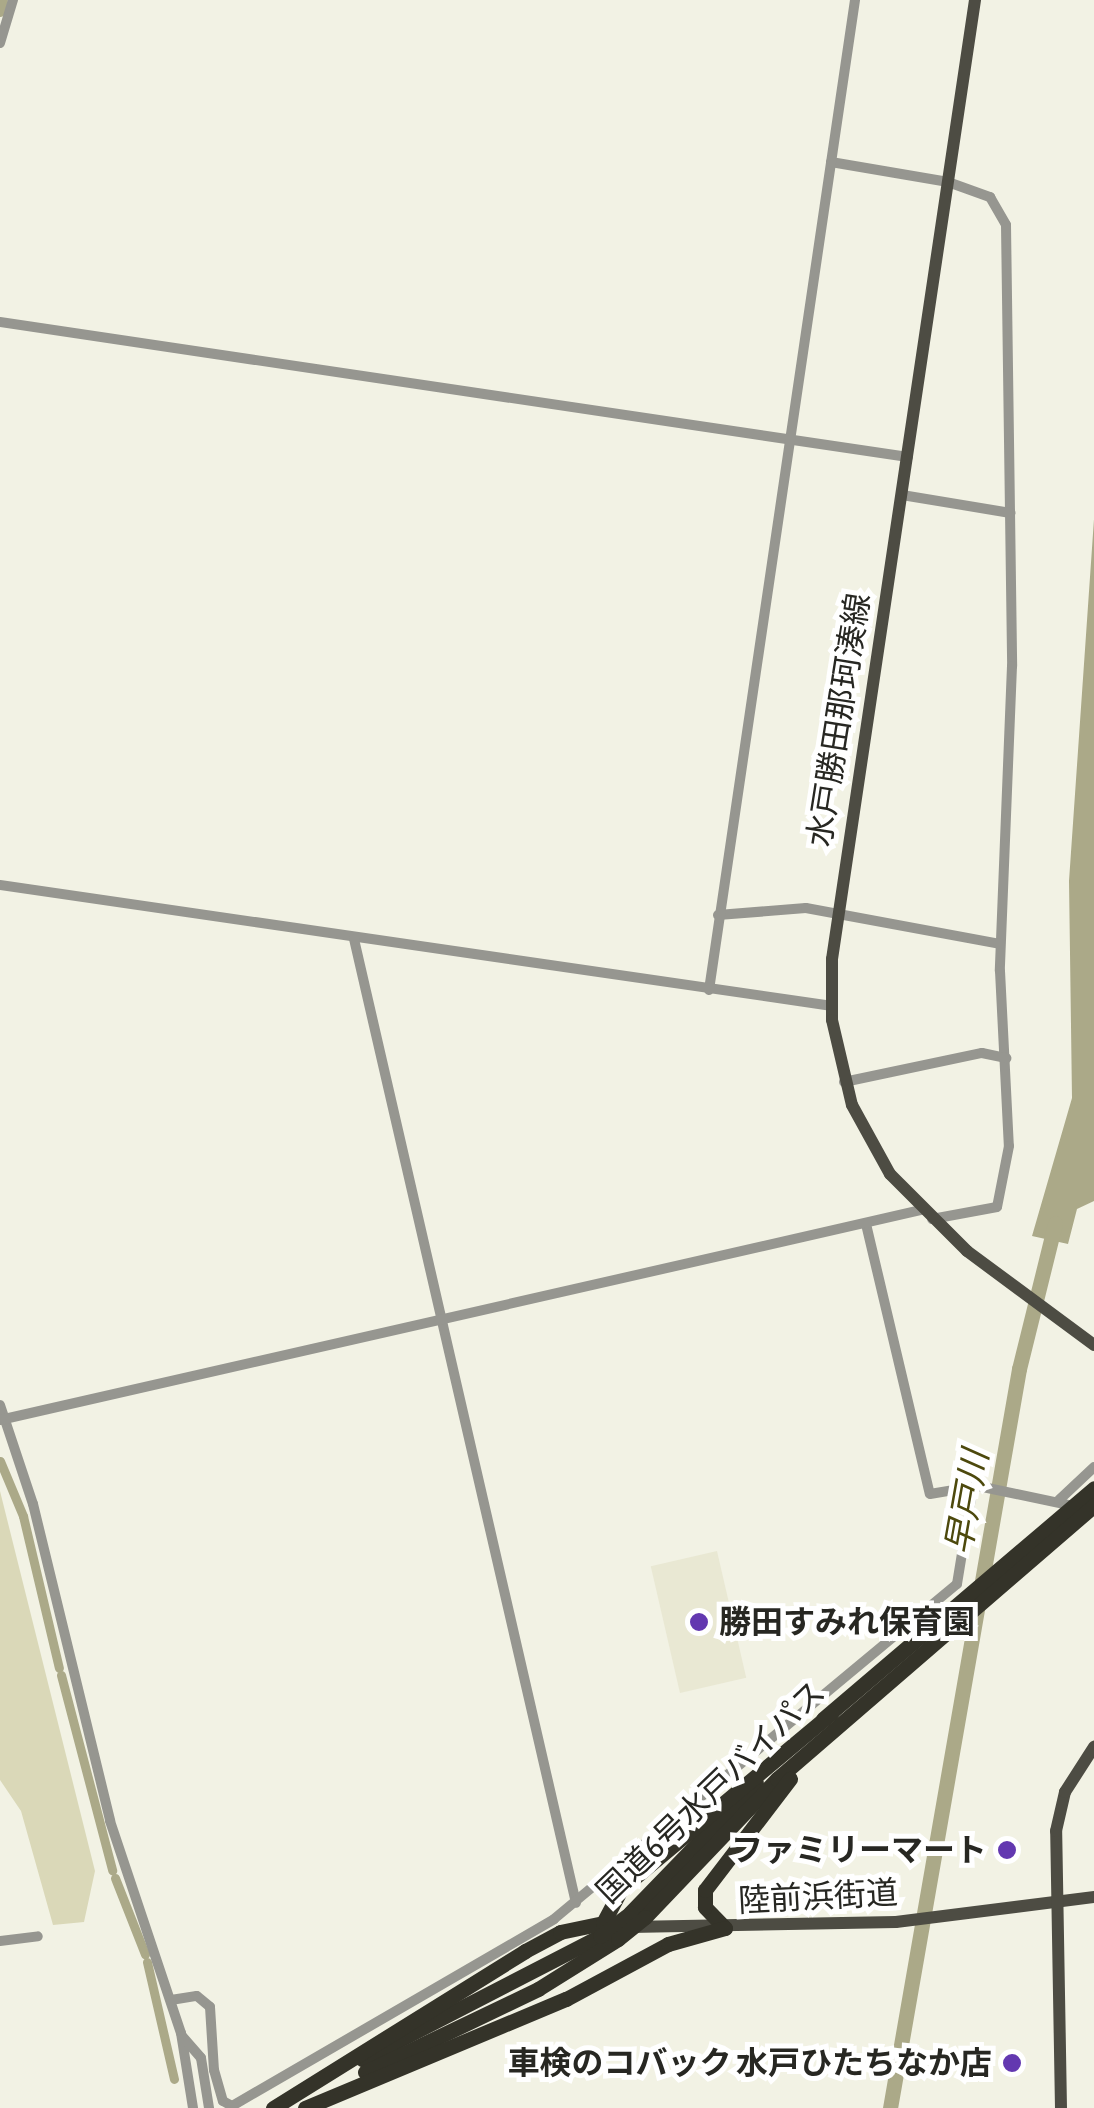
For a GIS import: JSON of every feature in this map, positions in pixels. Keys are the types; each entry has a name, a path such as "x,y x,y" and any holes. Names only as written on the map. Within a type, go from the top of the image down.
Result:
{"highway":[{"name":"国道6号水戸バイパス","path":"303,2108 548,1984 618,1939 831,1713 1015,1555 1067,1503 1094,1488"},
{"name":"国道6号水戸バイパス","path":"274,2108 601,1930 638,1915 831,1730 1094,1504"},
{"path":"274,2108 557,1926 601,1930 608,1904 831,1713"},
{"path":"303,2108 566,2000 668,1944 725,1928 705,1907 705,1890 831,1730"}],"main road":[{"name":"水戸勝田那珂湊線","path":"975,0 839,915 832,1006 844,1082 876,1154 926,1214 1094,1345"},
{"path":"1062,2108 1057,1817 1070,1780 1094,1747"},
{"name":"陸前浜街道","path":"601,1930 900,1922 1094,1897"}],"street":[{"path":"0,43 13,0"},
{"path":"709,990 855,0"},
{"path":"2,1419 866,1224 926,1214 992,1210 1001,1200 1009,1146 1000,944 1010,513 1006,225 990,197 948,182 831,162"},
{"path":"0,322 908,457"},
{"path":"902,494 1010,513"},
{"path":"0,885 832,1006"},
{"path":"718,914 806,908 1000,944"},
{"path":"354,939 576,1903"},
{"path":"844,1082 982,1053 1006,1058"},
{"path":"866,1224 930,1494 976,1486 1067,1503 1094,1467"},
{"path":"0,1405 33,1504 110,1821 182,2036 193,2108"},
{"path":"171,2000 197,1996 210,2008 214,2070 224,2101 232,2106 557,1926 576,1903 734,1763 958,1584 976,1486"},
{"path":"593,1889 608,1904"},
{"path":"0,1941 38,1936"},
{"path":"182,2036 201,2058 208,2108"}],"shaded area":[{"path":"1094,519 1094,1201 1077,1209 1068,1244 1032,1236 1072,1098 1069,881"},
{"path":"0,1491 95,1871 84,1922 53,1925 21,1811 0,1780"},
{"name":"勝田すみれ保育園","path":"717,1551 746,1678 680,1693 651,1566"}],"waterway":[{"path":"0,12 3,0"},
{"name":"早戸川","path":"890,2108 1019,1369 1055,1223"},
{"path":"0,1461 23,1516 59,1668"},
{"path":"61,1675 112,1870"},
{"path":"115,1878 145,1954"},
{"path":"147,1962 174,2079"}],"place":[{"name":"勝田すみれ保育園","path":"699,1622"},
{"name":"ファミリーマート","path":"1007,1850"},
{"name":"車検のコバック 水戸ひたちなか店","path":"1012,2063"}]}
